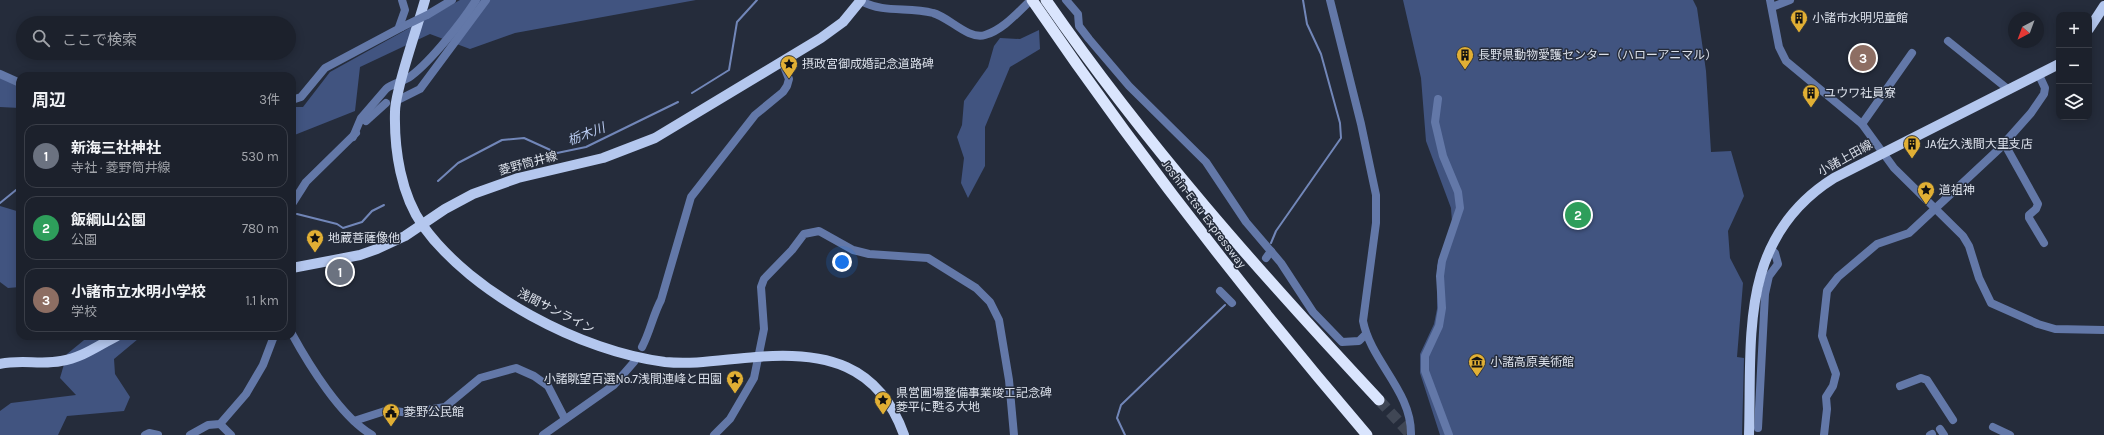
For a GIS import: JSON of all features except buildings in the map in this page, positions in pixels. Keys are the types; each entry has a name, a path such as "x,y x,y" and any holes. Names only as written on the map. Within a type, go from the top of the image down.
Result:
{"highway":[{"name":"Joshin-Etsu Expressway","path":"1032,0 1048,13 1224,230 1295,311 1379,400"},
{"name":"Joshin-Etsu Expressway","path":"1046,0 1048,13 1101,98 1200,231 1307,365 1367,435"}],"main road":[{"name":"浅間サンライン","path":"425,0 401,82 395,109 397,155 410,199 422,225 443,251 478,282 540,319 591,344 642,358 686,363 758,357 808,356 845,366 862,376 877,388 892,407 904,435"},
{"name":"菱野筒井線","path":"296,267 360,255 377,250 473,194 518,178 603,158 655,138 832,31 848,17 861,0"},
{"path":"2092,24 2104,6"},
{"name":"小諸上田線","path":"1749,435 1753,310 1759,277 1770,248 1785,222 1814,192 1834,178 2056,66"},
{"path":"0,364 21,361 60,362 86,354 110,340"}],"street":[{"path":"400,27 405,10 402,0"},
{"path":"296,99 302,97 325,68 400,27 427,15 452,0"},
{"path":"353,137 361,118 391,86 412,75 434,53 476,0"},
{"path":"400,99 420,89 486,0"},
{"path":"861,0 873,8 932,12 972,34 980,36 995,31 1032,0"},
{"path":"1066,0 1078,14 1079,26 1129,86 1206,162 1268,254 1281,263 1313,312 1342,342 1359,341 1366,334"},
{"path":"1330,0 1361,124 1376,195 1376,223 1363,321 1366,334 1399,391 1411,425 1411,435"},
{"path":"1790,0 1771,4 1779,47 1786,61 1862,124 1882,153 1900,174 1963,236 1969,246 1979,278 1991,303 2038,324 2055,329 2104,330"},
{"path":"1948,41 2009,90"},
{"path":"1862,124 1870,116 1912,53"},
{"path":"642,347 647,338 654,313 661,300 690,197 756,115 783,92 789,79 782,61"},
{"path":"0,74 16,80"},
{"path":"1824,435 1827,409 1826,397 1833,386 1836,374 1822,336 1826,291 1838,277 1877,244 1909,233 1934,207 2004,143 2031,113 2044,94 2045,88 2039,75"},
{"path":"1438,99 1435,122 1443,156 1458,192 1460,208 1442,261 1440,276 1442,308 1439,326 1425,356 1426,372 1448,435"},
{"path":"296,198 306,182 353,137 367,119 386,103"},
{"path":"2004,143 2038,204 2036,209 2029,215 2029,218 2044,244"},
{"path":"714,435 730,419 754,378 764,329 761,287 764,279 792,250 804,234 819,231 853,250 869,254 928,258 976,288 990,302 999,320 1009,380 1014,435"},
{"path":"1758,428 1765,294 1769,276 1778,264 1774,253 1770,248"},
{"path":"1220,291 1232,303"},
{"path":"190,435 208,425 220,424 246,394 263,365 272,340"},
{"path":"295,340 310,366 354,421 372,435"},
{"path":"543,435 614,385 634,362"},
{"path":"354,421 388,410 409,413 445,407 480,378 516,368 534,376 548,386 565,419"},
{"path":"1900,386 1920,378 1927,380 1953,420"},
{"path":"220,424 231,435"},
{"path":"1993,428 2010,435"},
{"path":"145,435 158,435"}],"shaded area":[{"path":"460,0 696,0 515,33 470,49 430,34 360,67 355,111 296,134 296,107 303,107 330,72"},
{"path":"1403,0 1693,0 1697,8 1706,71 1711,152 1731,151 1744,196 1728,231 1730,258 1743,283 1737,357 1744,358 1742,435 1440,435 1420,373 1420,354 1434,324 1437,309 1437,266 1452,222 1451,208 1426,141 1421,78"},
{"path":"1039,30 1040,49 1010,67 985,127 985,166 968,198 961,183 964,158 957,137 962,125 964,101 988,67 994,46 1000,38 1020,39"},
{"path":"0,73 16,83 16,108 0,107"},
{"path":"0,206 16,211 16,287 8,288 0,282"},
{"path":"84,340 137,340 114,359 115,374 130,397 124,411 67,416 58,435 0,435 0,411 11,403 76,395 60,378 67,354"}],"waterway":[{"name":"栃木川","path":"692,93 729,70 737,22 757,0"},
{"path":"1271,243 1276,231 1341,138 1340,123 1321,54 1307,24 1303,0"},
{"name":"栃木川","path":"438,181 458,163 502,140 524,138 557,153 586,147 678,102"},
{"name":"栃木川","path":"0,203 16,190"},
{"name":"栃木川","path":"297,214 337,224 343,228 362,222 372,211 384,205"},
{"path":"1125,435 1117,418 1121,405 1225,305"}],"tunnel":[{"path":"1379,400 1411,435"}],"place":[{"name":"小諸市水明児童館","path":"1799,33"},
{"name":"小諸市立水明小学校","path":"1863,58"},
{"name":"長野県動物愛護センター（ハローアニマル）","path":"1465,70"},
{"name":"摂政宮御成婚記念道路碑","path":"789,79"},
{"name":"ユウワ社員寮","path":"1811,108"},
{"name":"JA佐久浅間大里支店","path":"1912,159"},
{"name":"道祖神","path":"1926,205"},
{"name":"飯綱山公園","path":"1578,215"},
{"name":"地蔵菩薩像他","path":"315,253"},
{"name":"新海三社神社","path":"340,272"},
{"name":"小諸高原美術館","path":"1477,377"},
{"name":"小諸眺望百選No.7浅間連峰と田園","path":"735,394"},
{"name":"県営圃場整備事業竣工記念碑 菱平に甦る大地","path":"883,415"},
{"name":"菱野公民館","path":"391,427"}]}
